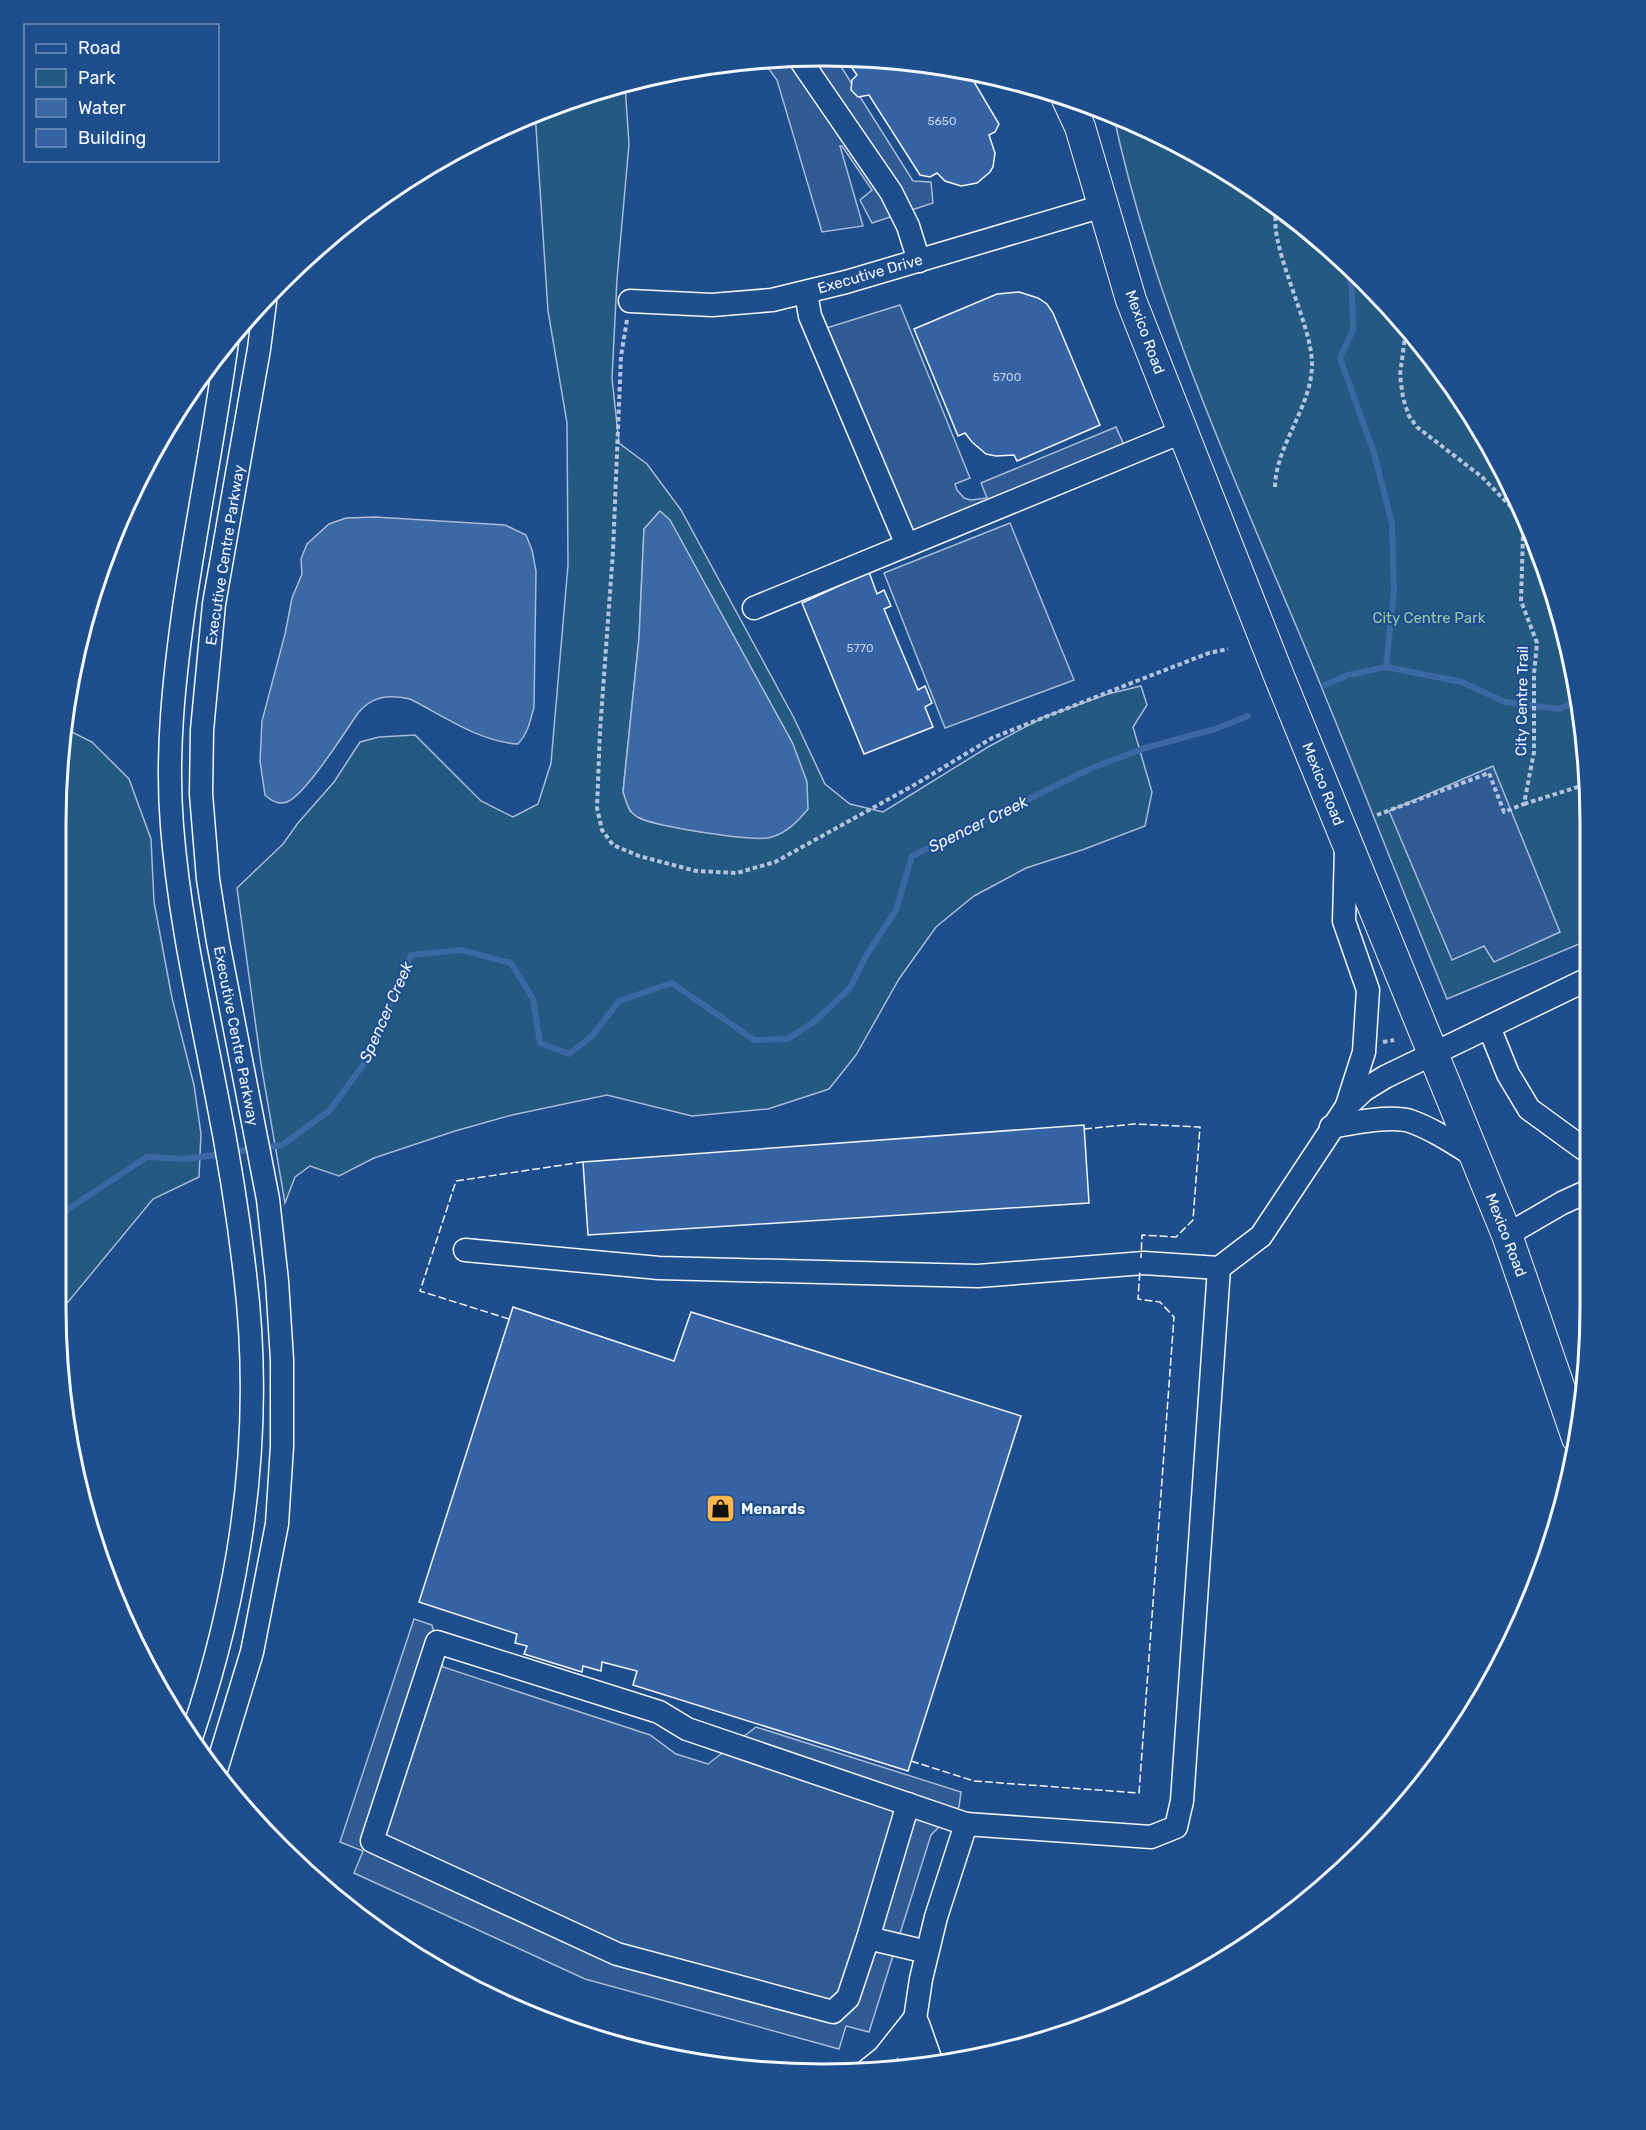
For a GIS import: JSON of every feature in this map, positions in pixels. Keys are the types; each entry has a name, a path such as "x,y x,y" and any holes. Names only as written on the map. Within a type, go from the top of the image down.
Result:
{"main road":[{"name":"Mexico Road","path":"1081,115 1103,206 1131,300 1279,676 1507,1235 1571,1421"}],"street":[{"path":"805,67 891,192 908,226 919,261"},
{"name":"Executive Drive","path":"630,301 712,305 772,300 806,293 919,261 1103,206"},
{"path":"806,293 810,316 907,546"},
{"name":"Executive Centre Parkway","path":"218,1763 252,1652 277,1524 282,1446 282,1360 277,1281 268,1199 218,942 208,879 201,794 202,729 214,604 263,314"},
{"name":"Executive Centre Parkway","path":"194,1728 223,1628 237,1565 252,1424 251,1346 246,1275 217,1096 196,996 180,895 169,772 176,662 224,360"},
{"path":"754,608 1182,432"},
{"path":"1346,840 1344,921 1368,990 1364,1052 1347,1106"},
{"path":"465,1250 659,1268 978,1276 1144,1263 1219,1268 1261,1236 1332,1127 1347,1106 1364,1090 1378,1081 1580,983"},
{"path":"1489,1027 1508,1074 1529,1109 1580,1146"},
{"path":"1332,1127 1368,1120 1409,1121 1443,1137 1476,1157"},
{"path":"1507,1235 1580,1195"},
{"path":"908,1804 848,1998 832,2012 617,1954 372,1841 437,1642 659,1712 687,1729 908,1804 966,1824 1151,1836 1176,1827 1182,1801 1219,1268"},
{"path":"909,2059 927,1952 966,1824"},
{"path":"868,1938 927,1952"},
{"path":"915,2017 929,2057"},
{"path":"878,2062 915,2017"}],"path":[{"path":"1275,487 1278,464 1308,387 1312,366 1311,348 1280,246 1276,216"},
{"path":"630,301 621,356 613,551 597,808 602,830 613,845 639,856 696,872 737,873 775,862 916,784 992,738 1209,653 1228,649"},
{"name":"City Centre Trail","path":"1405,339 1400,375 1408,416 1417,427 1482,477 1509,504"},
{"name":"City Centre Trail","path":"1523,535 1521,601 1537,643 1534,674 1534,752 1524,804"},
{"path":"1377,815 1489,773 1504,812 1579,787"}],"green space":[{"path":"626,92 629,144 617,279 612,378 619,443 647,464 681,510 794,718 825,784 850,804 883,812 988,747 1044,717 1108,694 1141,686 1147,705 1133,727 1152,792 1145,826 1026,868 974,896 936,927 899,979 856,1055 829,1089 768,1109 692,1116 607,1095 512,1115 455,1131 374,1158 339,1176 310,1166 295,1177 285,1203 261,1064 237,888 283,844 334,782 360,742 379,737 415,735 481,801 513,817 538,804 551,763 568,565 567,423 548,311 536,123 580,106","holes":["659,512 670,521 793,744 701,832 641,819 630,811 623,792 639,638 644,529"]},
{"name":"City Centre Park","path":"1116,125 1202,167 1284,222 1358,288 1392,324 1424,362 1479,445 1502,488 1540,580 1565,675 1574,724 1578,773 1580,944 1447,999 1193,375 1169,310 1129,180"},
{"path":"71,732 92,742 129,779 151,839 154,902 172,998 194,1085 201,1134 199,1177 153,1199 66,1304 66,823"}],"shaded area":[{"path":"841,67 913,181 931,182 933,203 872,223 860,200 872,190 840,146 863,226 822,232 777,80 768,68"},
{"path":"900,305 970,478 955,484 964,498 971,500 987,498 981,483 1116,427 1128,454 907,545 817,331"},
{"path":"1010,523 1074,680 945,728 884,573"},
{"path":"1493,766 1560,932 1494,962 1484,946 1452,960 1389,811"},
{"path":"414,1619 432,1625 443,1667 650,1735 676,1754 708,1764 756,1727 961,1792 959,1807 931,1835 869,2032 846,2026 839,2049 585,1979 354,1873 363,1851 340,1842"}],"water":[{"path":"660,511 670,520 793,744 807,782 808,809 788,829 778,835 762,838 727,836 649,821 633,813 623,792 639,638 644,529"},
{"path":"375,517 505,525 526,535 536,571 534,707 528,727 518,744 504,742 490,739 462,727 410,699 381,698 363,707 325,762 295,797 287,802 275,802 265,795 260,761 262,721 292,598 302,574 301,559 307,544 329,524 346,518"}],"building":[{"path":"851,67 922,72 974,82 999,124 995,132 989,135 995,153 990,172 977,183 961,186 945,181 937,173 930,177 920,175 869,95 858,97 851,90 852,80 857,75"},
{"path":"1019,292 1038,298 1047,304 1053,313 1100,425 1017,461 1014,455 986,454 965,433 958,436 914,329 997,294"},
{"path":"869,572 877,594 884,590 891,606 884,609 918,690 925,686 932,703 925,707 933,727 864,754 802,603"},
{"path":"1084,1125 1089,1203 588,1235 583,1162"},
{"name":"Menards","path":"513,1307 674,1361 691,1312 1021,1416 908,1771 633,1685 637,1671 602,1662 601,1671 583,1666 582,1672 524,1654 527,1646 515,1643 517,1634 419,1602"}],"waterway":[{"path":"1350,280 1353,330 1340,358 1374,453 1392,524 1394,591 1386,667"},
{"name":"Spencer Creek","path":"1325,685 1348,675 1386,667 1462,682 1505,702 1559,709 1570,704"},
{"name":"Spencer Creek","path":"232,1152 282,1145 329,1111 364,1064 411,955 461,950 511,963 533,999 540,1043 569,1054 592,1036 619,1001 672,983 754,1040 788,1039 815,1021 850,988 866,956 896,910 912,856 1094,767 1145,748 1215,729 1248,716"},
{"name":"Spencer Creek","path":"66,1210 147,1157 185,1159 222,1154"}],"fence":[{"path":"1084,1129 1134,1124 1200,1127 1193,1220 1176,1237 1142,1235 1141,1258"},
{"path":"509,1319 420,1291 456,1181 583,1162"},
{"path":"911,1761 974,1781 1139,1793 1174,1317 1160,1302 1138,1299 1140,1270"}],"place":[{"name":"Menards","path":"720,1509"}]}
